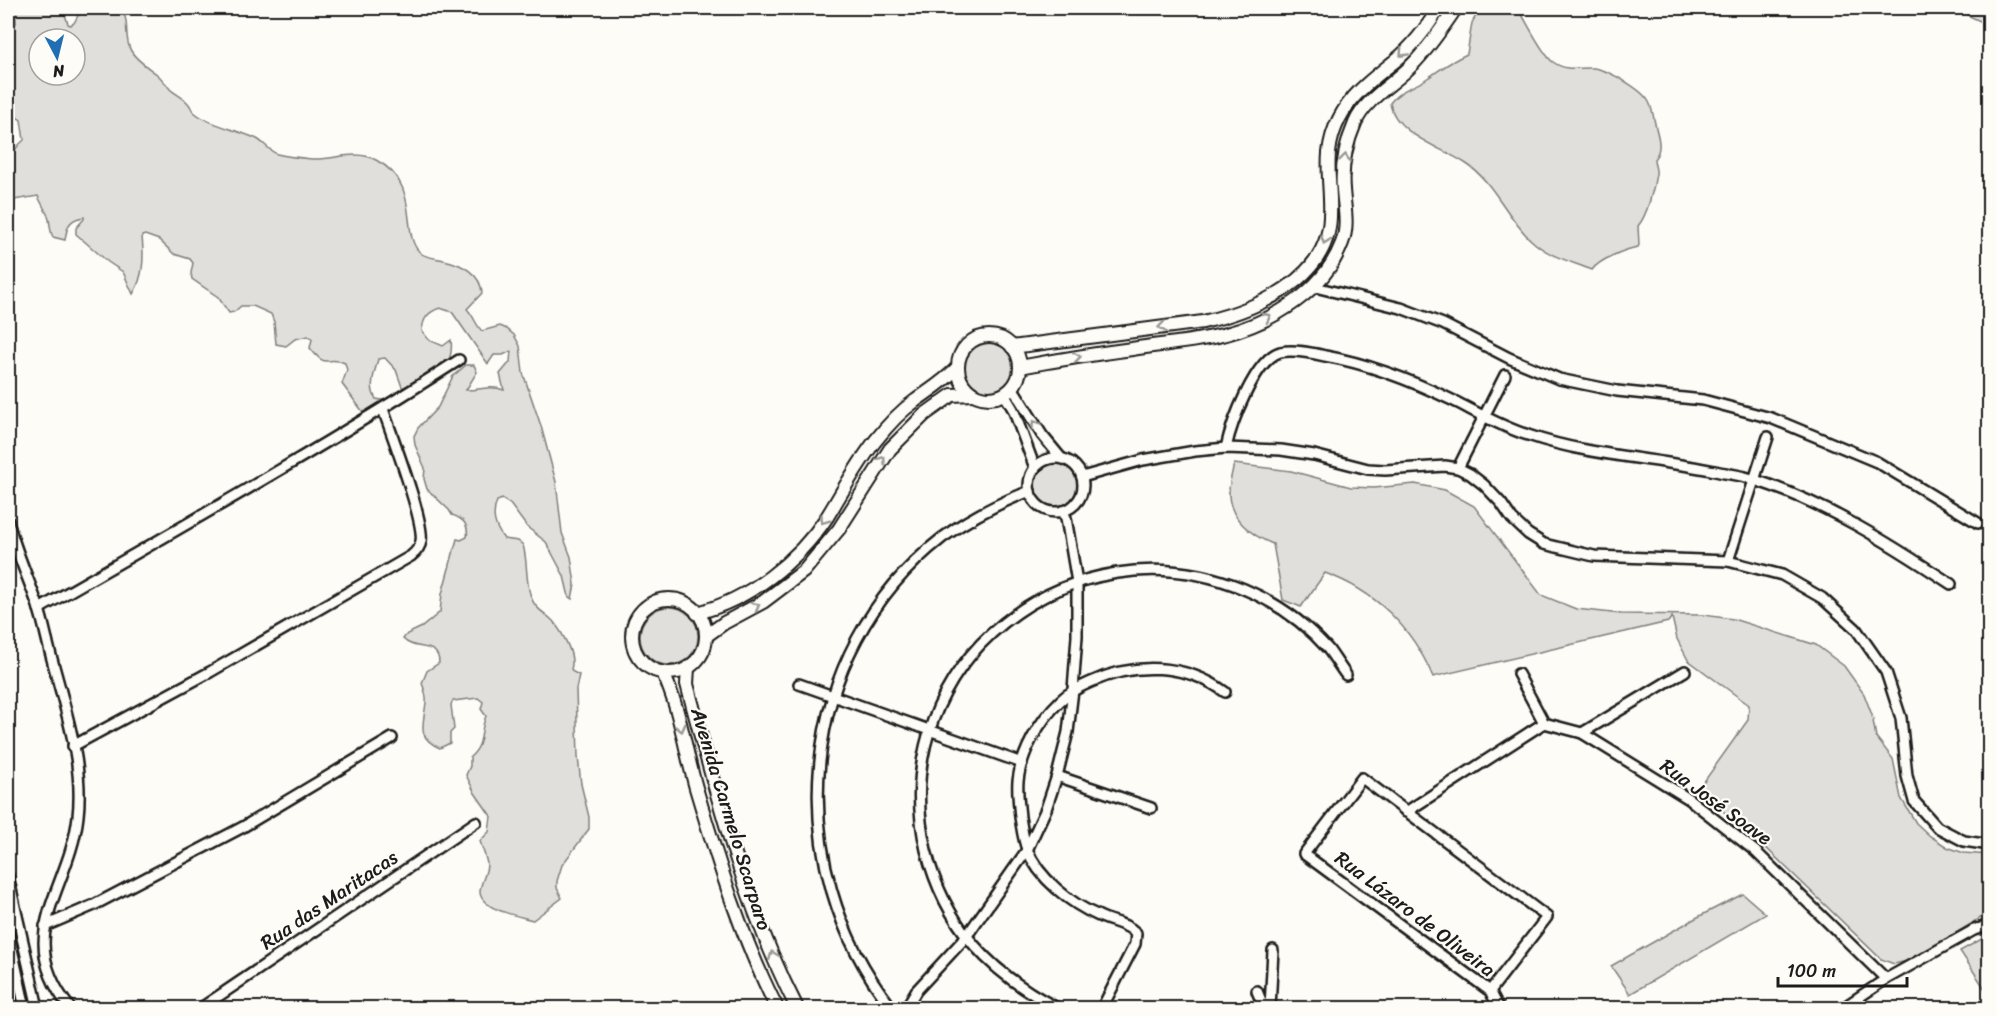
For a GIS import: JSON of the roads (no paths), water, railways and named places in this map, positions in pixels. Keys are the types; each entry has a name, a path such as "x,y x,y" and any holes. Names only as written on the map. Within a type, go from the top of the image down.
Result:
{"main road":[{"path":"1012,347 1212,320 1250,309 1286,288 1315,260 1328,234 1330,204 1327,168 1333,132 1340,117 1363,87 1397,59 1418,37 1439,8"},
{"path":"1020,367 1225,334 1258,322 1285,308 1315,287 1333,265 1343,239 1347,212 1343,188 1344,153 1356,120 1379,93 1410,68 1429,47 1456,8"},
{"path":"706,636 724,623 763,602 804,571 839,529 890,449 924,415 952,395 973,394 994,397 1008,390 1018,377 1020,367 1018,356 1004,340 983,337 973,340 965,347 958,367 965,387 973,394"},
{"path":"698,613 718,608 754,588 792,559 825,519 877,439 913,402 948,378 958,367"},
{"path":"669,600 687,604 698,613 704,624 706,636 701,654 688,668 676,673 663,673 651,669 634,649 632,637 634,624 640,613 650,605 669,600"},
{"name":"Avenida Carmelo Scarparo","path":"688,668 687,684 716,796 748,893 796,1008"},
{"name":"Avenida Carmelo Scarparo","path":"663,673 671,690 695,786 731,899 777,1008"}],"street":[{"path":"1315,287 1401,308 1443,324 1509,358 1559,379 1617,391 1703,400 1771,418 1877,462 1978,524"},
{"path":"1226,448 1239,408 1265,362 1273,355 1281,352 1311,353 1344,359 1404,378 1527,435 1592,453 1660,461 1754,479 1826,508 1902,552 1951,584"},
{"path":"39,609 383,409 459,360"},
{"path":"1458,468 1504,375"},
{"path":"1008,390 1061,458 1076,466 1082,477 1081,495 1074,504 1064,511 1051,511 1040,506 1030,491 1030,478 1035,468 1049,459 1061,458"},
{"path":"1008,390 1035,468"},
{"path":"73,746 307,617 418,550 421,536 416,511 383,409"},
{"path":"1728,561 1768,437"},
{"path":"1082,477 1143,460 1226,448 1314,455 1368,469 1385,470 1429,466 1458,468 1484,485 1501,502 1512,519 1528,534 1544,544 1594,556 1728,561 1782,575 1822,598 1856,629 1886,672 1901,718 1907,776 1914,801 1937,827 1964,841 1989,845"},
{"path":"892,1008 860,962 843,928 830,891 822,853 818,819 818,782 821,748 834,696 841,674 867,622 891,588 912,565 942,538 968,520 1030,491"},
{"path":"906,1008 916,991 966,937 1027,850 1046,809 1057,776 1068,732 1077,636 1077,582 1064,511"},
{"path":"8,521 15,549 39,609 73,746 78,788 78,816 74,836 45,926 44,949 49,977 70,1008"},
{"path":"1057,1008 1010,980 966,937 941,894 924,841 920,786 923,755 929,730 954,676 972,653 992,632 1020,609 1051,592 1077,582 1107,574 1138,570 1189,573 1228,583 1256,594 1283,610 1307,628 1328,650 1346,675"},
{"path":"1102,1008 1135,944 1136,933 1123,925 1099,917 1072,901 1058,890 1027,850 1019,806 1018,782 1022,763 1031,742 1060,701 1073,690 1109,675 1126,670 1161,668 1196,675 1212,682 1225,692"},
{"path":"1582,733 1685,671"},
{"path":"1490,991 1547,917 1406,812 1544,723 1518,674"},
{"path":"800,684 1022,763"},
{"name":"Rua José Soave","path":"1544,723 1582,733 1689,800 1755,850 1886,979"},
{"path":"45,926 94,905 243,827 392,738"},
{"path":"1057,776 1151,808"},
{"name":"Rua Lázaro de Oliveira","path":"1406,812 1362,778 1304,854 1490,991 1499,1008"},
{"name":"Rua das Maritacas","path":"201,1008 476,822"},
{"path":"8,876 38,1008"},
{"path":"1843,1008 1886,979 1974,930 1989,925"},
{"path":"8,931 25,1008"},
{"path":"1270,1008 1273,950"},
{"path":"19,980 30,978"},
{"path":"1257,991 1264,1008"}]}
